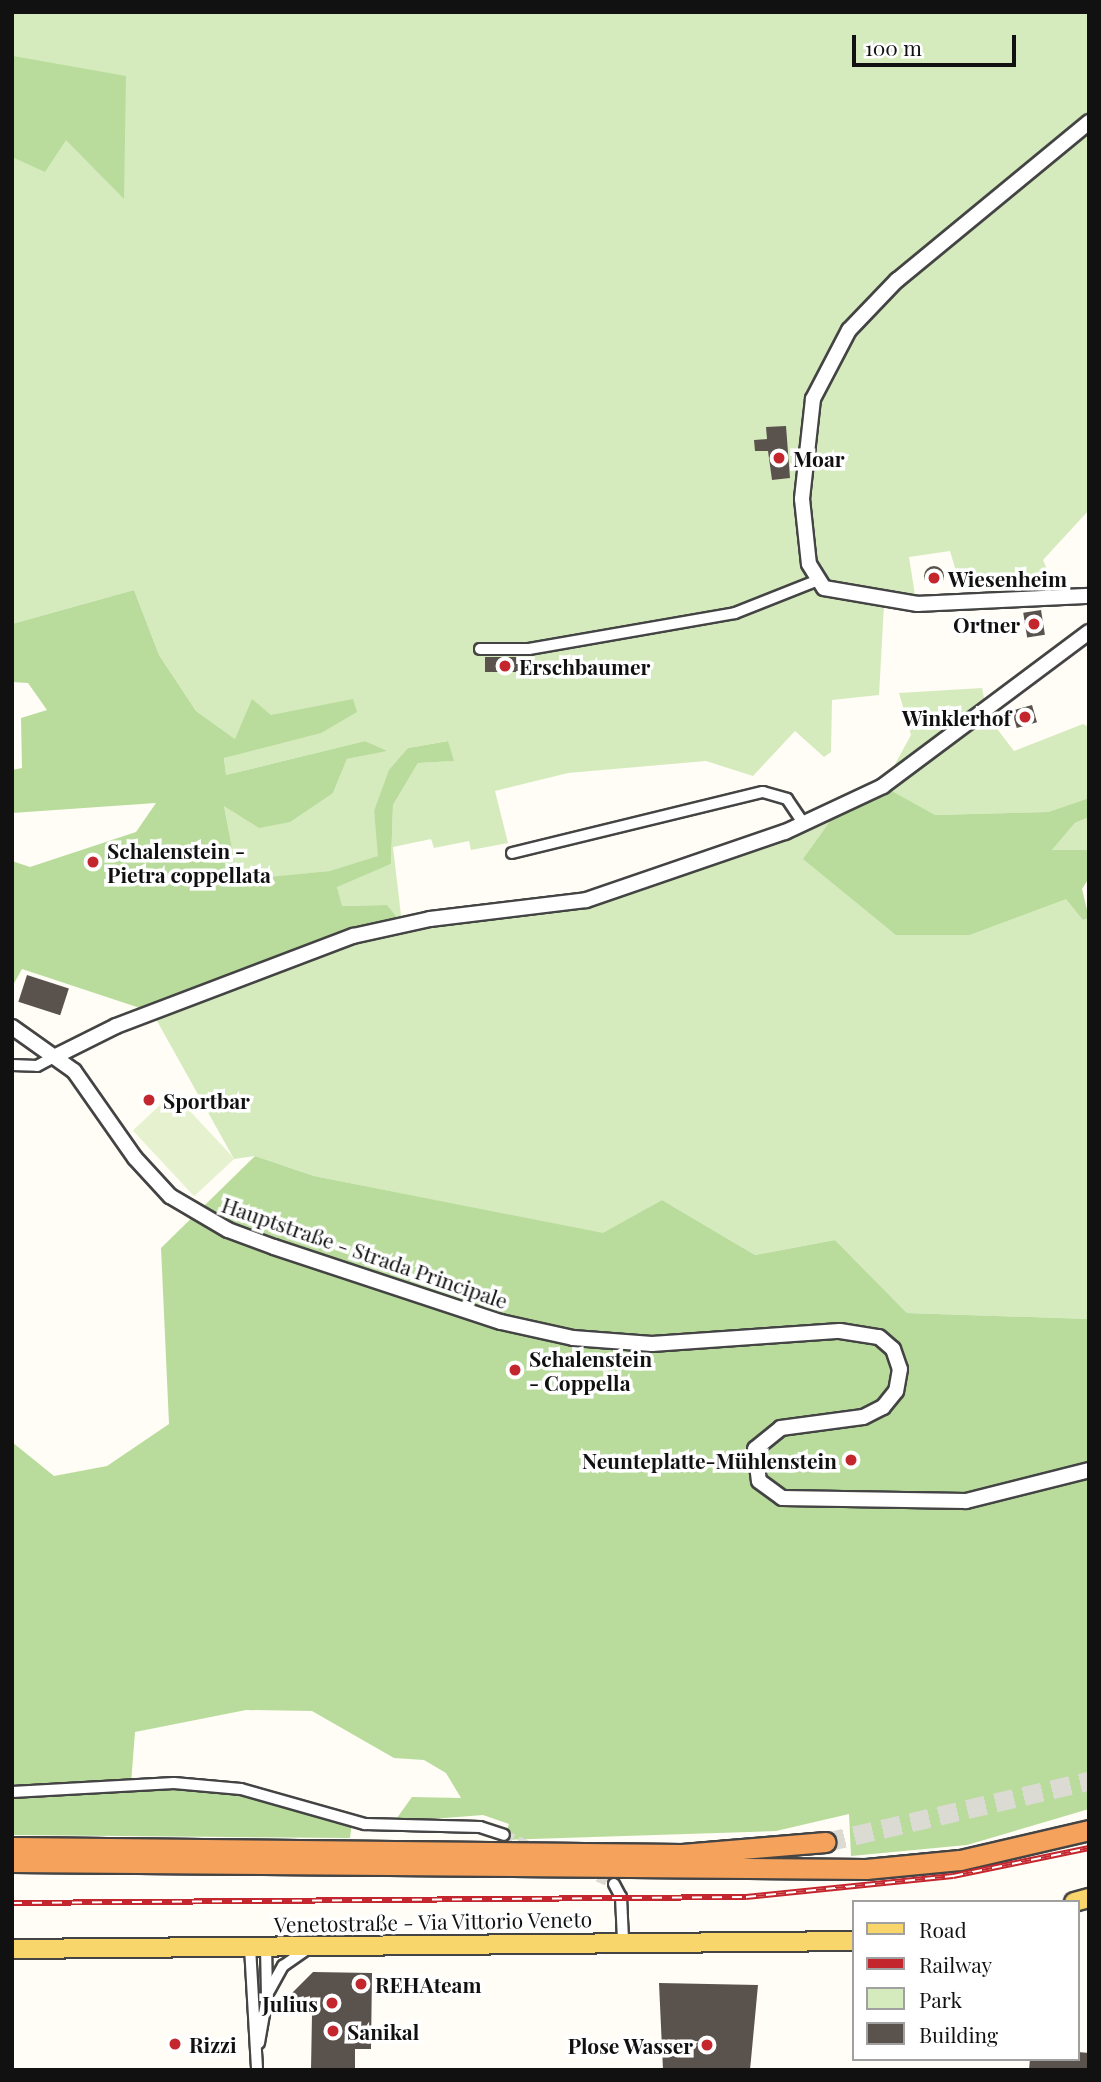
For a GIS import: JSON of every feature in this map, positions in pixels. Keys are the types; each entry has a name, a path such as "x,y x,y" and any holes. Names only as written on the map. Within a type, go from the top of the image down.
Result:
{"highway":[{"path":"12,1862 866,1869 960,1860 1089,1830"},
{"path":"12,1847 682,1854 825,1842"}],"main road":[{"name":"Venetostraße - Via Vittorio Veneto","path":"12,1949 623,1940 852,1941"}],"street":[{"path":"816,581 804,520 806,432 818,385 835,349 880,295 1089,122"},
{"path":"480,649 529,649 735,613 816,581 838,592 904,603 1089,596"},
{"path":"12,1065 37,1066 116,1026 353,936 430,919 586,900 684,871 804,824 883,786 1089,632"},
{"path":"512,853 763,792 787,799 804,824"},
{"path":"12,1027 58,1055"},
{"name":"Hauptstraße - Strada Principale","path":"58,1055 170,1196 216,1224 274,1247 501,1322 573,1338 652,1344 840,1331 879,1337 893,1349 900,1369 896,1391 883,1407 863,1417 781,1428 755,1449 759,1481 782,1498 966,1501 1089,1470"},
{"path":"12,1792 201,1785 277,1797 365,1825 480,1827 504,1835"},
{"path":"614,1884 621,1897 623,1940"},
{"path":"257,2056 267,1997 283,1966 313,1945"},
{"path":"258,1947 267,1997"},
{"path":"257,2070 258,1947"}],"green space":[{"path":"12,12 1089,12 1089,510 1043,560 1054,585 961,588 950,551 909,557 917,608 884,605 879,695 832,700 831,752 824,757 795,731 753,776 706,761 568,773 495,791 508,843 471,850 469,841 434,848 431,839 393,847 402,924 560,905 839,809 970,935 1067,898 1083,920 1089,918 1089,1319 907,1313 835,1240 755,1255 662,1200 603,1234 314,1176 255,1156 234,1159 152,1012 387,905 341,906 337,886 391,864 393,805 418,763 453,761 447,741 408,748 374,811 379,856 329,871 238,881 224,806 333,793 347,759 385,751 365,741 226,775 224,758 265,746 235,739 196,711 159,655 134,590 12,624"},
{"path":"13,56 126,76 124,199 66,140 45,172 12,157"},
{"path":"134,590 159,655 196,711 235,739 252,699 271,715 353,699 357,712 321,733 224,758 226,775 365,741 387,751 347,759 333,793 290,822 259,828 224,806 238,880 329,871 378,856 374,811 389,770 408,748 448,741 454,761 418,763 393,805 391,864 337,887 342,906 387,905 402,924 152,1012 22,969 12,987 12,861 30,867 136,832 156,803 12,813 12,770 22,768 21,718 47,710 28,683 12,682 12,624"},
{"path":"982,688 988,717 1014,751 1083,724 1089,727 1089,798 1048,812 934,815 883,786 911,735 899,693"},
{"path":"883,786 935,815 1048,812 1089,798 1089,817 1075,823 1052,850 1089,850 1089,878 1082,889 1089,918 1083,920 1066,899 970,935 896,935 803,859 839,809"},
{"path":"1089,817 1089,850 1052,850 1075,823"},
{"path":"173,1093 234,1159 194,1196 133,1131"},
{"path":"255,1156 314,1176 603,1233 662,1200 755,1255 835,1240 907,1313 1089,1319 1089,1809 967,1845 851,1856 849,1814 776,1831 503,1840 509,1824 483,1815 394,1822 412,1797 461,1798 446,1773 424,1760 394,1758 312,1711 246,1710 135,1732 131,1784 241,1789 352,1822 350,1838 12,1835 12,1442 54,1476 107,1466 169,1424 161,1248"}],"building":[{"name":"Moar","path":"786,426 790,478 772,480 768,451 755,451 754,440 767,439 766,427"},
{"name":"Wiesenheim","path":"934,566 941,569 944,576 941,583 934,586 927,583 924,576 927,569"},
{"name":"Ortner","path":"1041,610 1045,635 1027,638 1023,613"},
{"name":"Erschbaumer","path":"485,657 525,657 525,672 485,672"},
{"name":"Winklerhof","path":"1032,705 1037,722 1017,728 1012,711"},
{"path":"27,975 69,989 60,1015 18,1002"},
{"name":"Julius","path":"313,1972 372,1973 371,2049 355,2049 355,2070 311,2070 312,2014 291,2014 292,1993"},
{"name":"Plose Wasser","path":"659,1983 758,1985 750,2070 663,2070"},
{"path":"1080,2052 1089,2053 1089,2070 1029,2070 1030,2061 1080,2061"}],"tunnel":[{"path":"826,1842 1089,1781"},
{"path":"504,1835 531,1847"},
{"path":"584,1871 614,1884"}],"railway":[{"path":"12,1903 746,1897 953,1876 1089,1848"}],"place":[{"name":"Moar","path":"779,458"},
{"name":"Wiesenheim","path":"934,578"},
{"name":"Ortner","path":"1034,624"},
{"name":"Erschbaumer","path":"505,666"},
{"name":"Winklerhof","path":"1025,717"},
{"name":"Schalenstein - Pietra coppellata","path":"93,862"},
{"name":"Sportbar","path":"149,1100"},
{"name":"Schalenstein - Coppella","path":"515,1370"},
{"name":"Neunteplatte-Mühlenstein","path":"851,1460"},
{"name":"REHAteam","path":"361,1984"},
{"name":"Julius","path":"332,2003"},
{"name":"Sanikal","path":"333,2031"},
{"name":"Rizzi","path":"175,2044"},
{"name":"Plose Wasser","path":"707,2045"}]}
